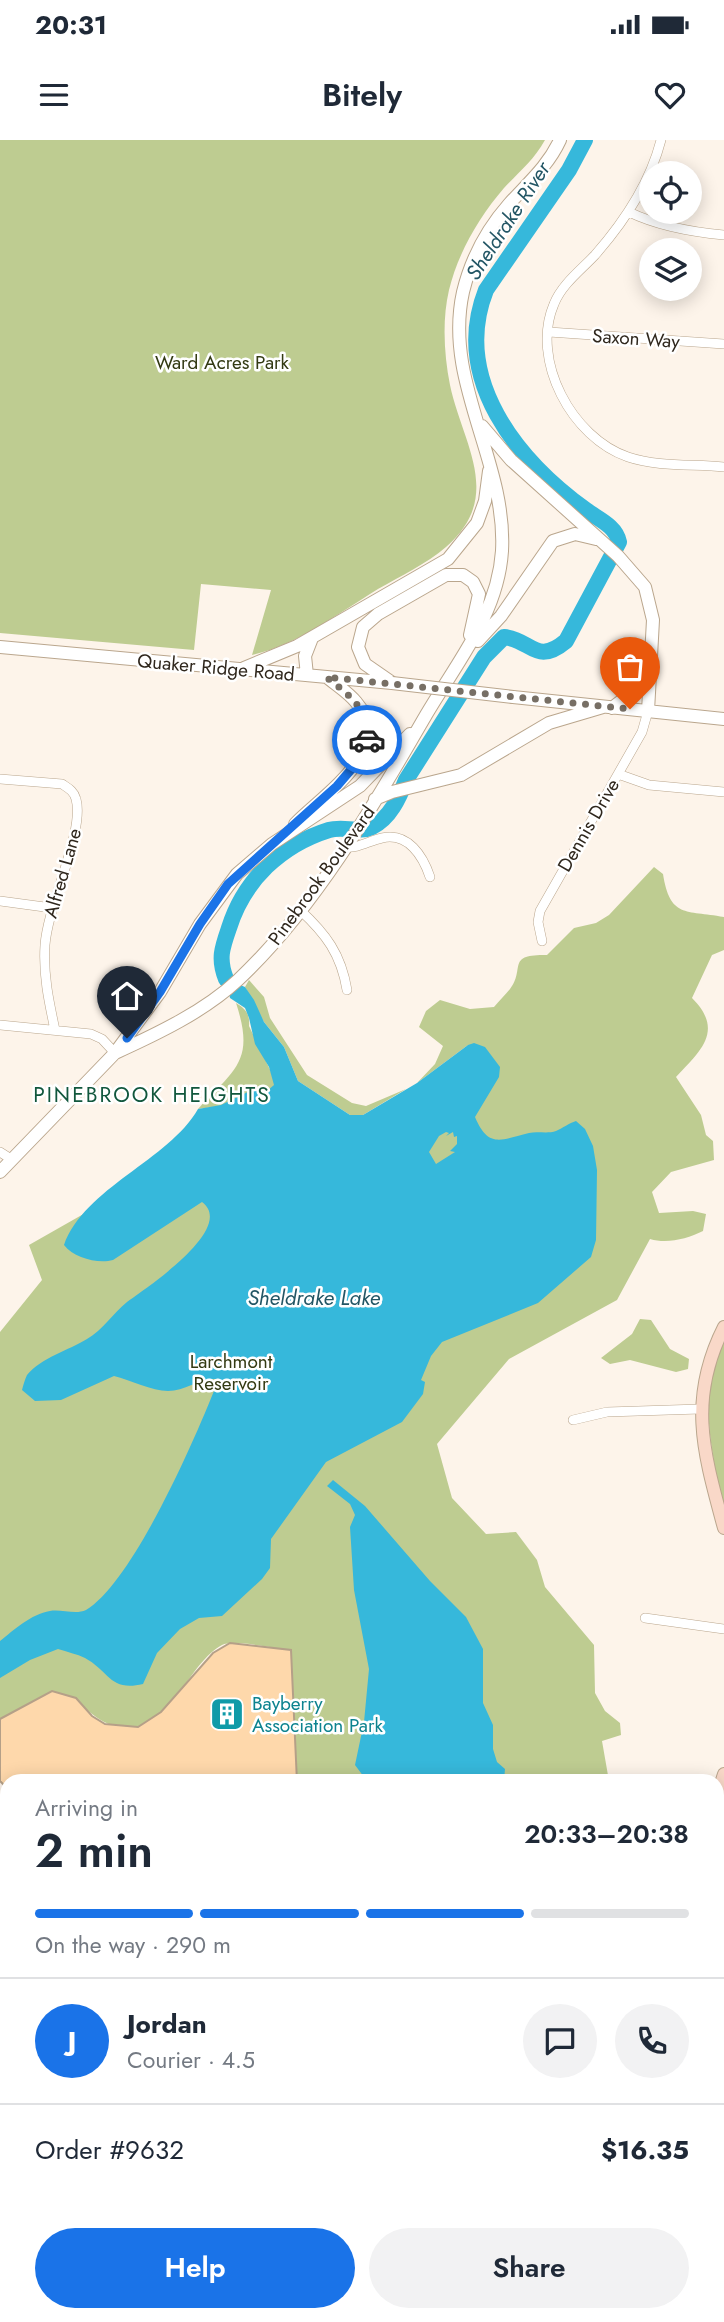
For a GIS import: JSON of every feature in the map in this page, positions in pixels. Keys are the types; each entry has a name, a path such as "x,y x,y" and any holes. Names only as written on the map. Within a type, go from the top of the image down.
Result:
{"main road":[{"path":"724,1327 707,1367 700,1409 702,1439 724,1528"}],"street":[{"name":"Pinebrook Boulevard","path":"116,1053 152,1036 208,1002 246,972 300,910 405,756 488,609 500,565 501,523 491,464 466,387 459,346 466,281 481,244 495,222 542,170 560,140"},
{"path":"661,140 650,173 629,212 554,303 549,332 551,371 558,389 581,423 628,457 724,467"},
{"path":"629,212 646,220 679,229 724,235"},
{"name":"Saxon Way","path":"549,332 724,344"},
{"path":"477,420 511,460 640,579 651,604 648,711"},
{"path":"242,669 312,638 438,565 457,550 482,512 491,464"},
{"path":"466,652 501,615 552,541 575,534 602,543"},
{"path":"392,683 362,659 358,640 363,627 372,617 446,575 457,574 468,578 479,594 466,652"},
{"path":"307,675 305,656 312,638"},
{"name":"Quaker Ridge Road","path":"0,646 392,683 724,719"},
{"path":"375,799 472,771 549,723 607,707 638,688 649,666"},
{"path":"282,838 315,803 342,782 355,765 367,741 367,726 362,710 351,697 326,677"},
{"name":"Dennis Drive","path":"542,942 538,922 540,911 642,732 648,711"},
{"name":"Pinebrook Boulevard","path":"0,1172 6,1156 116,1053 160,992 200,924 228,884 253,859 346,797 379,770 426,715"},
{"path":"618,774 649,785 724,792"},
{"name":"Alfred Lane","path":"0,779 62,784 69,788 77,801 75,836 51,908 45,967 55,1030"},
{"path":"346,797 356,801 362,819"},
{"path":"347,842 356,848 385,837 400,840 421,855 430,877"},
{"path":"0,901 51,908"},
{"path":"300,910 323,931 335,949 347,989"},
{"path":"0,1025 97,1036 116,1053"},
{"path":"573,1420 607,1412 700,1409"},
{"path":"645,1618 724,1629"}],"green space":[{"name":"Ward Acres Park","path":"0,140 545,140 478,223 464,249 449,290 445,325 448,374 475,469 473,508 464,528 446,547 413,570 285,644 252,655 271,590 201,584 194,650 0,633"},
{"name":"Larchmont Reservoir","path":"654,867 663,874 666,888 675,905 689,912 724,917 724,950 712,955 692,998 707,1020 706,1039 694,1058 676,1077 701,1115 706,1135 713,1141 714,1160 671,1172 652,1192 659,1213 693,1211 706,1214 703,1231 677,1240 650,1239 617,1300 509,1359 437,1444 452,1498 486,1534 516,1532 537,1560 545,1587 594,1645 595,1693 605,1711 620,1723 621,1735 602,1741 608,1774 297,1774 291,1650 245,1644 228,1643 210,1654 167,1707 142,1726 115,1726 96,1717 73,1699 52,1691 0,1719 0,1332 42,1280 29,1245 87,1212 221,1106 198,1109 232,1073 242,1051 243,1038 236,1003 247,1012 249,1026 274,1078 343,1123 427,1112 468,1045 417,1083 435,1064 443,1046 419,1027 426,1011 440,1000 470,1009 494,1007 510,989 521,960 534,955 547,955 574,928 596,923 609,915"},
{"path":"249,980 264,997 270,1018 307,1075 352,1103 366,1106 406,1089 363,1115 350,1115 298,1081 284,1047 264,1022 245,987"},
{"path":"640,1319 651,1320 670,1349 689,1359 688,1369 676,1372 630,1360 610,1364 601,1358 632,1334"},
{"path":"724,1338 724,1511 712,1446 708,1401 715,1358"}],"water":[{"name":"Sheldrake Lake","path":"226,979 245,987 264,1022 284,1047 298,1081 350,1115 363,1115 417,1083 468,1045 474,1043 485,1047 500,1067 499,1077 475,1117 486,1134 497,1140 532,1132 553,1132 576,1121 585,1129 593,1146 597,1170 596,1240 591,1257 538,1303 442,1342 431,1356 421,1380 425,1382 423,1394 402,1422 326,1462 271,1539 270,1568 262,1579 222,1616 199,1618 180,1629 157,1653 143,1684 132,1686 116,1683 85,1658 58,1649 30,1660 0,1678 0,1641 36,1615 54,1611 86,1610 104,1595 123,1571 161,1507 216,1386 216,1379 210,1379 180,1389 162,1391 114,1376 61,1400 35,1401 22,1390 27,1375 33,1369 98,1331 127,1302 184,1257 208,1227 210,1213 202,1202 113,1260 87,1259 68,1250 64,1245 74,1225 89,1207 168,1144 198,1109 221,1105 254,1089 267,1091 274,1085 269,1067 255,1044 245,1008 230,998","holes":["453,1132 454,1137 457,1136 457,1144 450,1151 455,1152 436,1164 429,1152 439,1136 449,1133 446,1136"]},
{"path":"333,1480 365,1506 430,1581 466,1617 483,1649 483,1703 493,1725 493,1749 497,1762 505,1769 505,1774 362,1774 355,1765 364,1722 369,1669 354,1590 350,1527 355,1515 350,1504 327,1486"}],"building":[{"name":"Bayberry Association Park","path":"230,1643 291,1650 297,1774 0,1774 0,1719 52,1691 76,1698 92,1716 105,1724 138,1727 161,1712 213,1653"}],"waterway":[{"name":"Sheldrake River","path":"226,979 222,959 224,942 236,911 255,880 280,855 295,845 329,830 367,829 384,818 484,657 504,637 541,652 556,648 566,641 619,542 610,527 560,490 515,442 497,415 484,386 477,355 477,323 486,290 569,170 585,140"}],"way so far":[{"path":"367,740 367,726 362,710 351,697 326,677 630,709"}],"place":[{"name":"Bayberry Association Park","path":"227,1714"}],"district":[{"name":"PINEBROOK HEIGHTS","path":"152,1095"}],"route":[{"path":"127,1038 160,992 200,924 228,884 337,786 355,765 367,740"}]}
